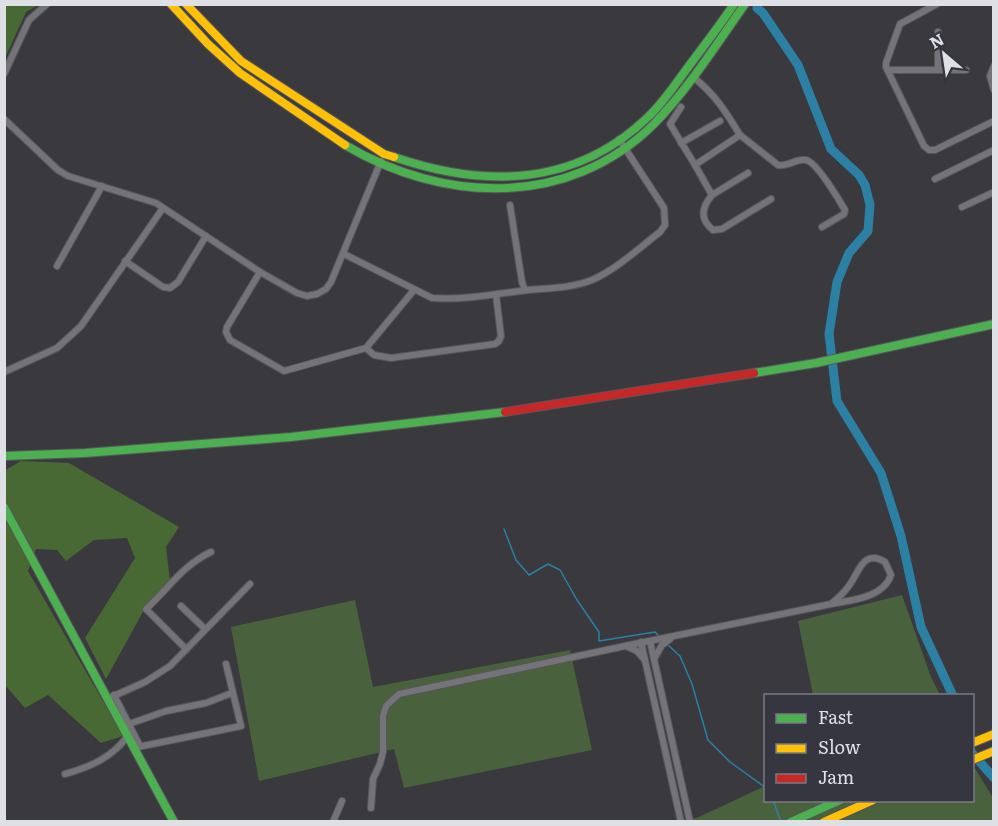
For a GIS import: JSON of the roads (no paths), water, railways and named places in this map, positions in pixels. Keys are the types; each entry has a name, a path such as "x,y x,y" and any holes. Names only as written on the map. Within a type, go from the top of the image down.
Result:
{"street":[{"path":"4,74 29,20 48,4"},
{"path":"171,4 233,68 349,148 407,175 441,185 474,190 504,190 533,186 573,175 624,148 666,112 745,4"},
{"path":"186,4 241,61 384,154 444,174 503,179 531,176 569,165 593,155 619,139 660,104 734,4"},
{"path":"937,4 898,27 886,63 924,146 929,150 935,150 993,121"},
{"path":"938,32 938,70"},
{"path":"993,66 990,76 993,90"},
{"path":"888,70 966,70"},
{"path":"693,77 718,100 740,135 778,165 785,166 804,159 810,161 829,183 845,210 844,214 822,228"},
{"path":"681,108 670,124 712,195"},
{"path":"4,119 58,170 69,176 156,203 260,272 297,293 307,296 326,289 331,282 384,154"},
{"path":"681,143 720,121"},
{"path":"694,165 740,135"},
{"path":"344,254 432,298 496,295 577,285 593,279 660,232 665,225 664,208 619,139"},
{"path":"935,179 993,150"},
{"path":"748,173 712,195 702,212 704,220 713,230 722,229 771,199"},
{"path":"57,266 102,186"},
{"path":"962,207 993,192"},
{"path":"510,205 525,290"},
{"path":"4,372 52,351 69,338 91,313 163,207"},
{"path":"125,261 163,287 170,288 177,282 206,236"},
{"path":"260,272 226,332 230,340 284,371 366,348 414,290"},
{"path":"366,348 374,355 391,358 495,344 499,341 501,330 496,295"},
{"path":"6,457 291,437 498,413 816,363 993,324"},
{"path":"4,507 110,697 174,822"},
{"path":"186,649 146,609 182,571 211,552"},
{"path":"371,808 370,792 382,752 383,716 386,706 399,694 831,604 876,593 888,583 891,575 885,562 875,558 862,563 849,586 831,604"},
{"path":"110,697 145,682 170,666 250,584"},
{"path":"181,606 205,629"},
{"path":"653,659 662,645 672,637"},
{"path":"650,641 690,822"},
{"path":"641,642 681,822"},
{"path":"625,646 637,651 645,661"},
{"path":"136,747 241,726 225,664"},
{"path":"65,774 87,768 112,754 128,731 166,711 206,703 232,693"},
{"path":"974,742 993,734"},
{"path":"974,759 993,751"},
{"path":"333,822 342,801"},
{"path":"791,822 838,802"},
{"path":"824,822 871,802"}],"waterway":[{"path":"757,8 763,13 798,65 831,149 859,175 865,185 870,205 868,231 849,253 837,282 829,334 837,401 881,473 901,536 921,627 952,694"},
{"path":"504,529 516,560 529,575 548,564 560,570 599,632 599,641 655,632 658,635"},
{"path":"668,645 680,656 692,684 708,740 730,762 764,787"},
{"path":"974,755 994,778"},
{"path":"774,802 781,822"}]}
